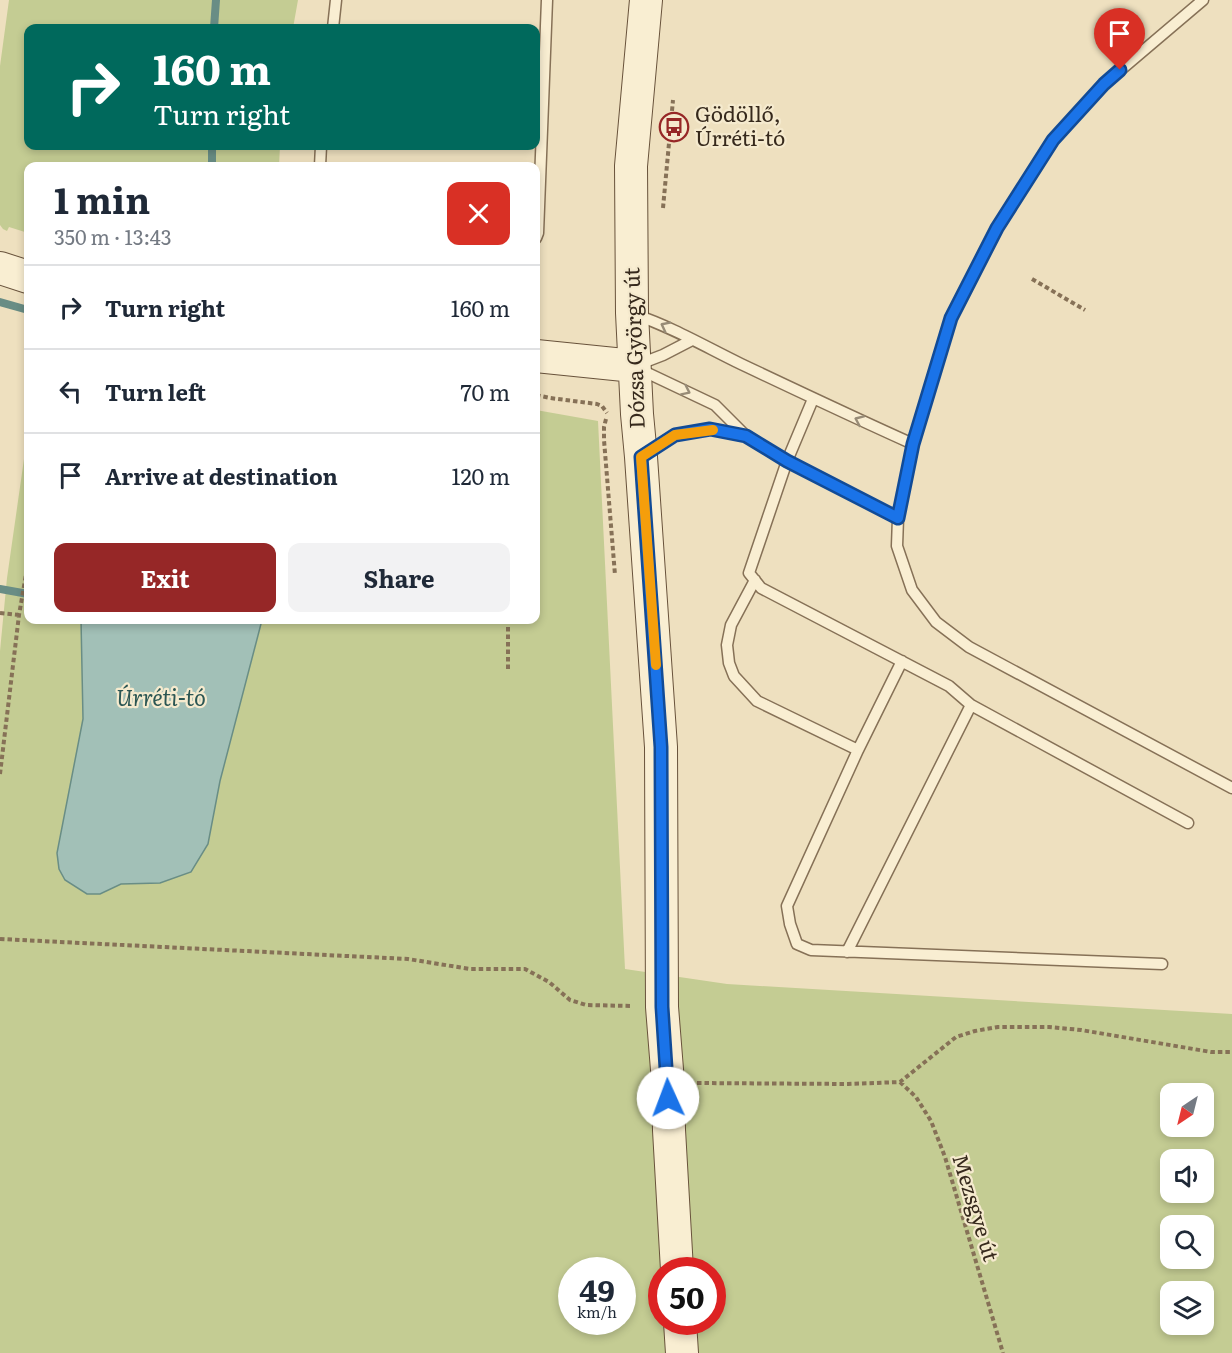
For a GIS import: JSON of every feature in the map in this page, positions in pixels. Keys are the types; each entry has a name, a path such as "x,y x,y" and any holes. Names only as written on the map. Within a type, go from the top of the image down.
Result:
{"main road":[{"name":"Dózsa György út","path":"646,0 631,166 632,313 661,747 662,1007 676,1257"},
{"path":"0,268 24,276"},
{"path":"540,356 634,366"},
{"path":"681,1335 682,1353"}],"lane":[{"path":"333,24 336,0"},
{"path":"540,181 547,0"},
{"path":"1203,0 1104,84 1053,140 997,228 951,318 913,444 898,518 897,546 912,590 936,622 969,647 1232,788"},
{"path":"632,313 659,322 813,399 913,444"},
{"path":"634,366 663,355 692,340"},
{"path":"634,366 715,405 746,436 787,461 898,518"},
{"path":"813,399 787,461 749,573 761,588 949,686 971,705 1188,823"},
{"path":"641,457 675,435 710,429 746,436"},
{"path":"755,580 732,625 727,645 729,663 734,676 757,701 858,750"},
{"path":"902,661 858,750 787,906 797,944 811,950 847,952 1162,964"},
{"path":"847,952 971,705"}],"path":[{"path":"663,215 673,100"},
{"path":"1032,279 1085,310"},
{"path":"540,396 597,404 606,411 607,417"},
{"path":"0,774 24,585"},
{"path":"0,613 19,615"},
{"path":"508,624 508,669"},
{"path":"0,939 408,959 470,969 525,969 549,982 570,1000 586,1005 662,1007"},
{"path":"668,1082 848,1084 900,1082 956,1037 998,1027 1071,1029 1211,1052 1232,1052"},
{"name":"Mezsgye út","path":"900,1082 916,1097 931,1122 945,1157 1003,1353"}],"green space":[{"path":"9,0 298,0 294,24 24,24 24,150 280,150 279,162 24,162 24,232 9,227 7,231 0,225 0,66"},
{"path":"540,411 598,421 625,969 727,984 1232,1014 1232,1353 0,1353 0,651 7,578 24,459 24,624 540,624"}],"water":[{"name":"Úrréti-tó","path":"81,624 261,624 220,781 208,844 191,872 160,883 121,884 100,894 87,894 65,880 59,869 57,853 83,719"}],"waterway":[{"path":"214,24 216,0"},
{"path":"212,150 212,162"},
{"path":"0,302 24,309"},
{"path":"0,589 24,593"}],"slow traffic":[{"path":"656,665 641,457 675,435 713,430"}],"place":[{"name":"Gödöllő, Úrréti-tó","path":"674,127"}],"route":[{"path":"668,1098 662,1007 661,747 641,457 675,435 710,429 746,436 787,461 898,518 913,444 951,318 997,228 1053,140 1104,84 1120,70"}]}
